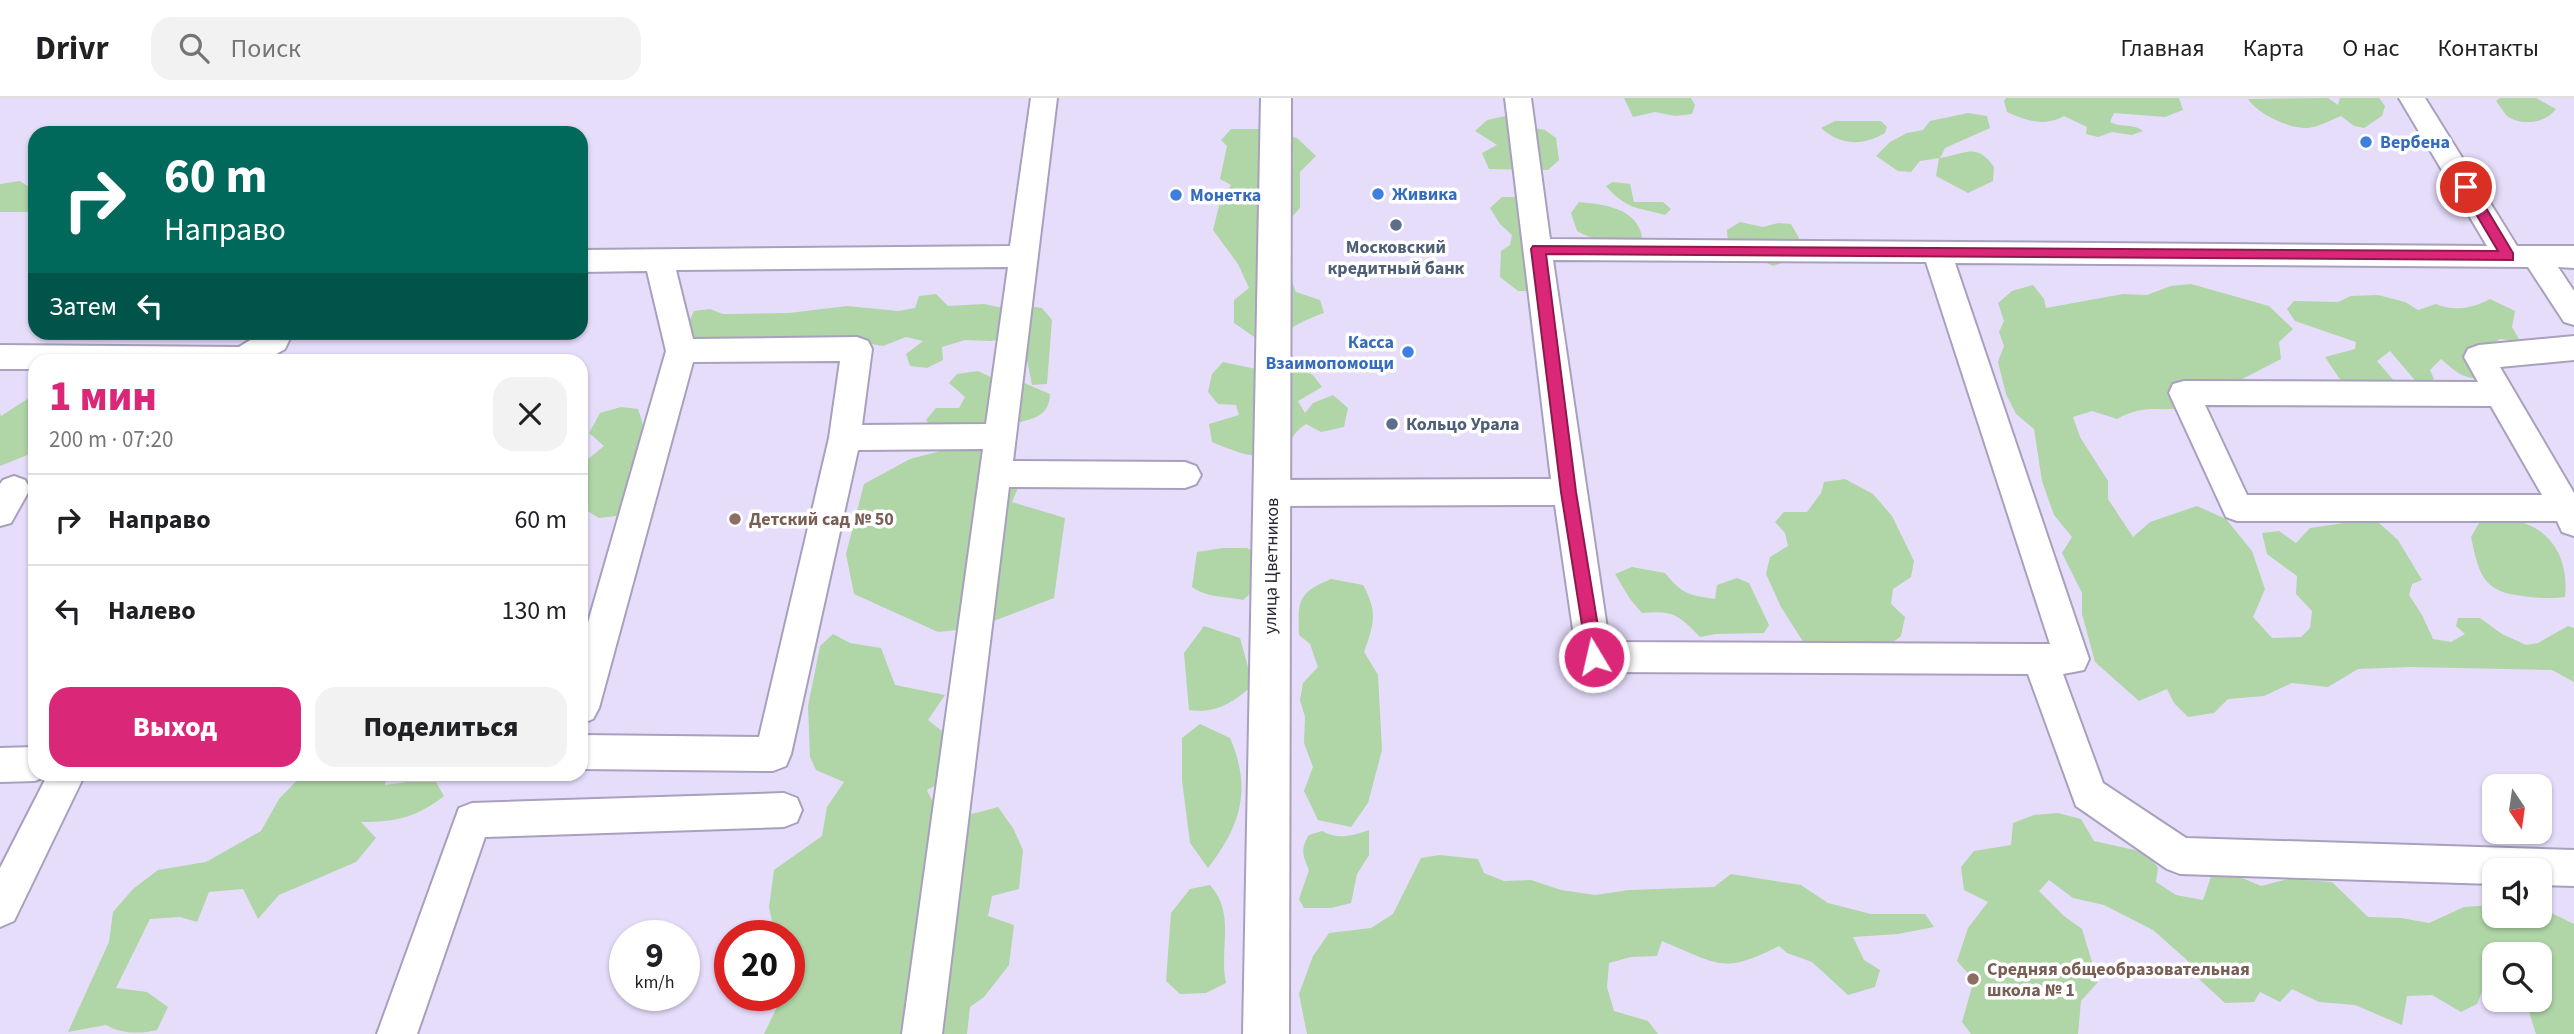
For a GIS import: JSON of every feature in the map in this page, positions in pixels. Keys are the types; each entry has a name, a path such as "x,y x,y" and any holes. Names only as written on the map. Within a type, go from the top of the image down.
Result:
{"street":[{"name":"улица Цветников","path":"1266,1034 1276,98"}],"lane":[{"path":"922,1034 1044,98"},
{"path":"1518,98 1569,492 1594,657 2073,659 1937,252"},
{"path":"2412,98 2522,256 2574,314"},
{"path":"1538,249 2574,257"},
{"path":"588,261 1023,256"},
{"path":"588,683 681,351 659,260"},
{"path":"252,354 274,340"},
{"path":"2570,515 2479,357 2574,348"},
{"path":"588,752 773,754 845,438 857,349 681,351"},
{"path":"0,358 28,358"},
{"path":"2500,394 2184,393 2236,508 2570,515"},
{"path":"845,438 1000,436"},
{"path":"995,474 1185,475"},
{"path":"1272,493 1569,492"},
{"path":"2040,658 2089,794 2180,856 2574,868"},
{"path":"0,765 28,764"},
{"path":"0,908 64,781"},
{"path":"397,1034 472,820 784,810"}],"green space":[{"path":"1624,98 1691,98 1695,105 1692,114 1675,116 1655,112 1633,117"},
{"path":"2006,98 2179,98 2183,110 2165,117 2114,113 2110,122 2143,131 2132,135 2112,132 2098,137 2086,134 2087,127 2064,116 2043,122 2014,115 2007,112 2004,101"},
{"path":"2328,98 2338,105 2340,98 2379,98 2385,106 2382,116 2364,128 2354,126 2341,116 2316,126 2300,128 2266,115 2248,99"},
{"path":"2500,98 2536,98 2556,109 2540,120 2519,121 2506,115 2496,101"},
{"path":"1968,113 1987,116 1990,128 1945,148 1940,158 1976,152 1988,159 1994,167 1993,181 1968,193 1936,176 1939,158 1920,161 1911,172 1898,171 1876,156 1890,142 1907,133 1923,130 1930,121"},
{"path":"1510,115 1533,128 1545,130 1556,138 1559,160 1548,170 1489,169 1482,153 1497,145 1475,131 1487,120"},
{"path":"1835,121 1881,121 1887,127 1885,133 1877,137 1852,142 1836,138 1821,128"},
{"path":"1231,129 1258,129 1297,138 1316,156 1300,172 1300,208 1288,221 1290,266 1296,292 1320,300 1324,313 1260,341 1234,323 1234,300 1249,288 1238,264 1213,230 1221,198 1231,185 1220,179 1227,146 1221,140"},
{"path":"20,181 28,186 28,212 0,212 0,184"},
{"path":"1613,182 1630,184 1634,202 1663,202 1671,209 1665,215 1627,204 1606,186"},
{"path":"1502,197 1515,197 1533,205 1543,291 1518,291 1500,277 1501,251 1510,245 1512,235 1500,224 1490,208"},
{"path":"1579,202 1618,209 1639,227 1642,237 1627,244 1619,244 1601,241 1577,231 1571,213"},
{"path":"1740,222 1763,227 1778,223 1791,224 1799,238 1790,260 1773,266 1728,244 1727,230"},
{"path":"2191,284 2269,306 2293,329 2279,342 2281,359 2190,406 2138,411 2117,419 2092,411 2073,417 2080,437 2108,481 2108,499 2133,537 2150,522 2197,506 2226,519 2252,551 2265,589 2253,617 2272,638 2301,637 2310,628 2312,611 2296,594 2297,576 2267,554 2262,533 2279,531 2296,543 2310,528 2378,522 2398,540 2422,580 2412,584 2409,595 2433,639 2451,642 2465,634 2456,626 2458,618 2480,618 2502,634 2526,645 2538,643 2568,626 2574,628 2574,682 2552,670 2411,667 2358,669 2328,687 2292,683 2264,696 2228,699 2214,713 2188,717 2174,703 2167,689 2139,701 2095,662 2082,614 2082,593 2062,553 2072,537 2054,515 2042,481 2034,429 2016,414 2006,394 1998,362 2004,346 1999,332 2004,321 1998,303 2012,291 2033,285 2044,299 2046,308 2123,294 2147,295 2171,286"},
{"path":"936,294 948,306 984,304 1003,308 1017,304 1042,308 1052,320 1047,384 1032,385 1023,339 1013,337 991,341 965,340 942,347 943,360 927,368 910,366 906,354 923,341 906,337 883,346 848,340 691,342 685,330 694,311 710,309 723,314 789,313 847,306 898,311 915,308 919,296"},
{"path":"2378,295 2405,302 2418,310 2436,304 2463,308 2490,299 2515,311 2512,327 2520,341 2500,339 2488,347 2490,377 2463,376 2441,359 2430,370 2434,379 2419,385 2390,351 2377,361 2395,382 2363,393 2339,378 2325,357 2355,349 2356,342 2295,321 2287,309 2294,301 2338,302 2351,296"},
{"path":"1273,356 1313,375 1322,387 1298,401 1305,413 1313,403 1333,395 1348,408 1344,427 1321,432 1306,424 1297,431 1285,448 1268,456 1248,455 1212,442 1209,424 1239,415 1236,405 1218,404 1208,392 1212,374 1223,362 1256,369"},
{"path":"978,371 997,380 1022,382 1050,394 1047,407 1040,415 1017,423 1018,434 939,437 926,420 936,408 959,408 965,397 949,383 957,374"},
{"path":"28,399 28,455 0,466 0,413 1,416"},
{"path":"621,407 638,409 644,441 629,470 633,480 624,515 599,518 588,511 588,459 604,446 589,433 600,413"},
{"path":"956,447 998,448 1024,474 1012,502 1065,518 1054,598 975,628 938,632 854,594 846,554 864,484 910,459"},
{"path":"1845,479 1873,494 1892,516 1914,561 1911,577 1893,589 1891,604 1905,617 1901,636 1887,647 1804,643 1781,607 1766,574 1770,557 1788,546 1785,533 1775,522 1784,512 1807,512 1821,493 1824,482"},
{"path":"2503,516 2535,528 2551,541 2563,567 2565,597 2516,595 2488,583 2479,568 2471,537 2479,523"},
{"path":"1247,548 1271,561 1260,585 1243,600 1210,595 1192,587 1197,552"},
{"path":"1632,567 1665,573 1686,592 1715,599 1717,585 1737,578 1749,583 1769,625 1764,633 1700,637 1681,619 1668,613 1642,613 1615,574"},
{"path":"1331,579 1363,585 1373,611 1364,652 1378,675 1382,750 1368,803 1351,827 1318,820 1304,791 1313,767 1304,743 1305,717 1300,700 1303,683 1318,667 1310,644 1299,635 1300,606 1306,594"},
{"path":"1204,626 1240,638 1253,685 1224,705 1208,710 1189,710 1184,653"},
{"path":"833,634 850,643 881,648 895,685 945,695 928,720 947,735 942,782 927,790 940,809 948,813 966,815 998,807 1013,828 1023,850 1019,889 992,896 988,916 1014,925 1009,965 984,997 970,1007 967,1034 764,1034 775,1011 805,1011 805,920 772,920 769,907 774,870 822,836 827,807 844,782 816,770 810,757 808,706 820,646"},
{"path":"1200,724 1230,738 1237,756 1241,790 1235,821 1208,868 1190,843 1182,780 1182,738"},
{"path":"296,781 386,781 385,785 436,782 444,796 405,817 361,822 376,838 356,862 279,895 258,919 243,889 209,892 197,922 180,917 150,919 116,988 147,992 168,1007 157,1030 131,1032 106,1025 68,1032 109,942 113,912 133,889 158,870 206,862 261,831 279,799"},
{"path":"2058,813 2081,819 2094,841 2148,853 2158,868 2156,882 2176,895 2203,900 2212,874 2242,878 2261,886 2288,879 2332,882 2368,917 2401,918 2429,923 2464,907 2482,906 2482,928 2552,928 2552,913 2574,924 2574,1034 2536,1034 2529,1012 2552,1012 2552,942 2482,942 2482,992 2477,1004 2461,1012 2432,995 2407,996 2402,1025 2355,1005 2319,1002 2292,989 2280,1002 2260,992 2254,1002 2225,1003 2201,981 2187,960 2153,930 2104,905 2073,898 2049,880 2039,891 2064,916 2082,929 2098,982 2081,1001 2078,1034 1971,1034 1962,1022 1974,980 1957,961 1968,928 1988,902 1964,890 1961,867 1974,851 2011,845 2013,823 2034,815"},
{"path":"1369,830 1369,855 1357,874 1351,903 1331,908 1304,908 1299,899 1309,870 1303,852 1309,835 1322,831 1345,836"},
{"path":"1440,855 1478,859 1484,873 1504,881 1531,880 1561,890 1595,895 1629,890 1714,887 1731,874 1801,885 1828,903 1871,914 1925,914 1934,927 1898,934 1853,937 1864,960 1880,970 1875,987 1848,995 1812,962 1787,953 1779,946 1745,961 1720,963 1662,941 1657,956 1631,957 1609,963 1607,987 1614,1011 1648,1021 1658,1034 1307,1034 1299,994 1313,956 1329,933 1371,928 1393,914 1421,858"},
{"path":"1210,885 1218,896 1225,920 1226,983 1206,993 1180,994 1166,981 1171,913 1190,889"}],"place":[{"name":"Вербена","path":"2366,142"},
{"name":"Живика","path":"1378,194"},
{"name":"Монетка","path":"1176,195"},
{"name":"Московский кредитный банк","path":"1396,225"},
{"name":"Касса Взаимопомощи","path":"1408,352"},
{"name":"Кольцо Урала","path":"1392,424"},
{"name":"Детский сад № 50","path":"735,519"},
{"name":"Средняя общеобразовательная школа № 1","path":"1973,979"}],"route":[{"path":"1594,657 1569,492 1538,249 2508,256 2466,187"}]}
